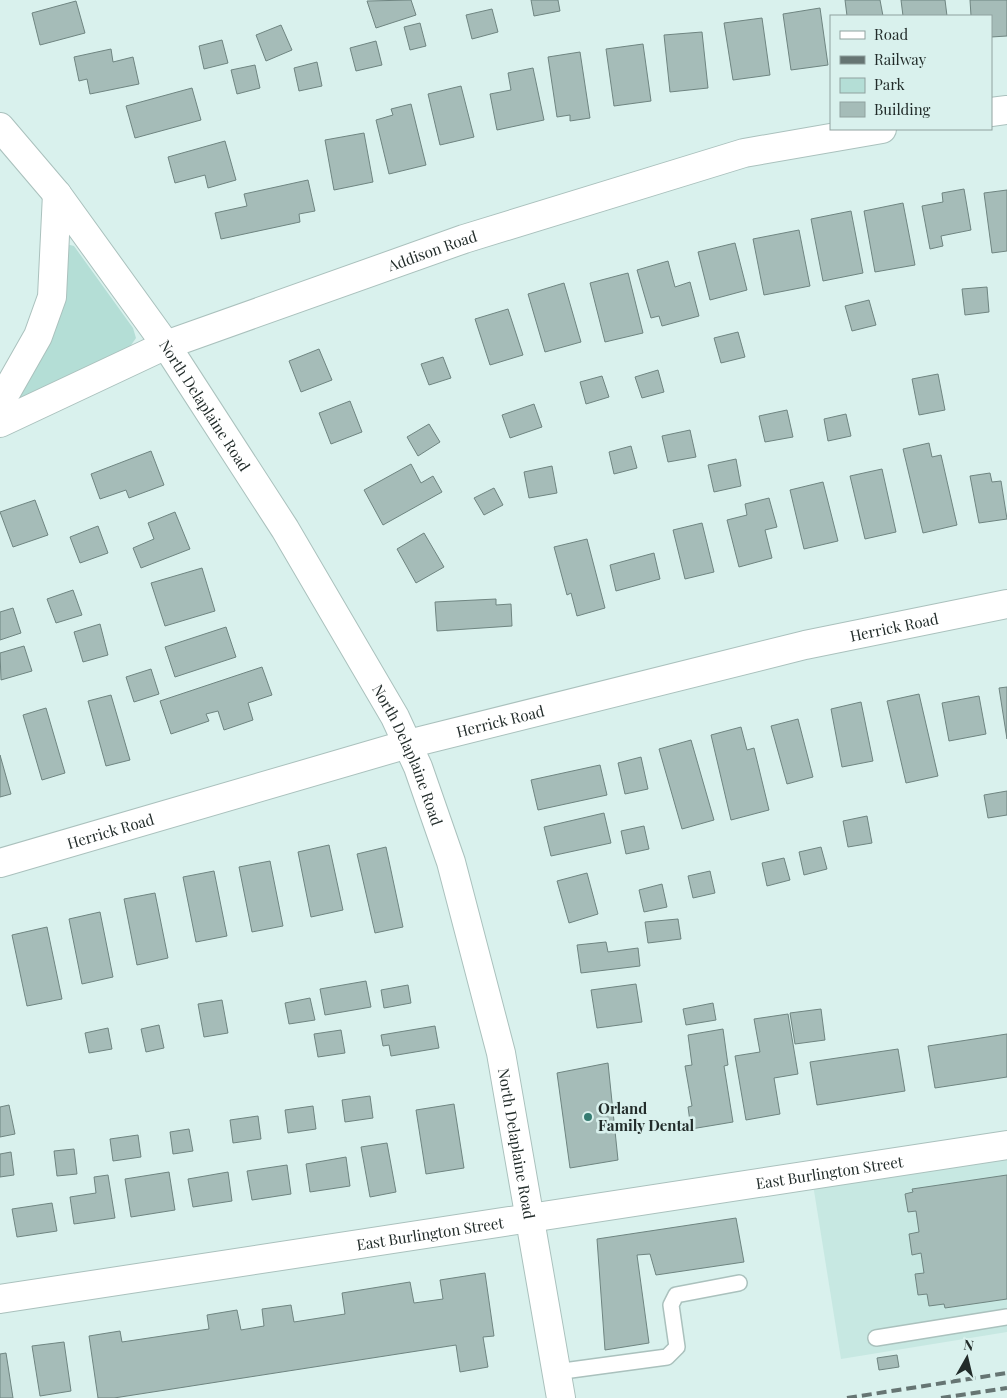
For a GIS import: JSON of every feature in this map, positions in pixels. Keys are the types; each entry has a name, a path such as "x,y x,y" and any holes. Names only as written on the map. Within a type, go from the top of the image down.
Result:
{"street":[{"path":"992,112 1007,110"},
{"name":"North Delaplaine Road","path":"0,127 57,194 166,345 285,529 395,717 408,744 418,767 450,862 501,1053 558,1385"},
{"name":"Addison Road","path":"0,422 166,345 464,239 744,153 876,130"},
{"path":"0,403 38,336 52,297 57,194"},
{"name":"Herrick Road","path":"0,863 408,744 805,645 1007,604"},
{"name":"East Burlington Street","path":"0,1299 1007,1145"}],"lane":[{"path":"558,1385 667,1356 677,1347 671,1305 676,1295 739,1283"},
{"path":"876,1338 1007,1318"}],"shaded area":[{"path":"1007,1142 1007,1332 841,1359 811,1172"}],"green space":[{"path":"66,246 74,246 133,328 136,338 129,348 19,400 18,398"}],"building":[{"path":"411,0 416,15 376,28 367,1"},
{"path":"531,0 558,0 560,11 534,16"},
{"path":"845,0 880,0 883,15 847,15"},
{"path":"901,0 945,0 947,15 903,15"},
{"path":"970,0 1007,0 1007,36 992,37 992,15 971,15"},
{"path":"76,1 85,33 40,45 32,13"},
{"path":"820,8 828,65 791,70 783,14"},
{"path":"492,9 498,32 472,39 466,15"},
{"path":"762,18 770,75 733,80 724,23"},
{"path":"420,23 426,46 410,50 404,27"},
{"path":"281,25 292,50 266,61 256,35"},
{"path":"702,32 708,88 670,92 664,35"},
{"path":"222,40 228,63 204,69 199,46"},
{"path":"376,41 382,65 356,71 350,48"},
{"path":"643,44 651,101 614,106 606,49"},
{"path":"111,49 113,62 133,57 139,84 90,94 87,79 79,81 74,57"},
{"path":"580,52 590,118 570,121 570,115 557,117 548,57"},
{"path":"317,62 322,86 299,91 294,68"},
{"path":"255,65 260,88 237,94 231,70"},
{"path":"533,68 544,120 497,130 490,94 511,90 508,73"},
{"path":"461,86 474,137 440,145 428,94"},
{"path":"192,88 201,120 135,138 126,106"},
{"path":"411,104 426,165 389,174 376,120 393,115 391,109"},
{"path":"364,133 373,182 334,190 325,140"},
{"path":"225,141 236,180 208,188 205,175 175,183 168,157"},
{"path":"308,180 315,211 299,214 300,222 221,239 215,213 247,206 244,194"},
{"path":"964,189 971,230 941,236 943,246 930,249 922,206 943,202 942,193"},
{"path":"1007,190 1007,251 992,253 984,193"},
{"path":"903,203 915,265 875,272 864,211"},
{"path":"851,211 863,273 823,281 811,219"},
{"path":"799,230 810,286 764,295 753,239"},
{"path":"735,243 747,290 710,300 698,252"},
{"path":"668,261 675,287 690,282 699,316 662,326 659,316 651,318 637,270"},
{"path":"628,273 643,333 605,342 590,283"},
{"path":"564,283 581,342 545,352 528,294"},
{"path":"987,287 989,312 965,315 962,289"},
{"path":"869,300 876,325 852,331 845,306"},
{"path":"508,309 523,355 490,365 475,319"},
{"path":"738,332 745,357 721,363 714,338"},
{"path":"319,349 332,380 301,392 289,361"},
{"path":"443,357 451,378 429,385 421,364"},
{"path":"658,370 664,392 642,398 635,377"},
{"path":"938,374 945,410 919,415 912,379"},
{"path":"602,376 609,397 586,404 580,382"},
{"path":"350,401 362,432 331,444 319,413"},
{"path":"534,404 542,427 510,438 502,415"},
{"path":"787,410 793,437 765,442 759,416"},
{"path":"846,414 851,436 828,441 824,419"},
{"path":"429,424 440,442 418,456 407,437"},
{"path":"690,430 696,457 668,462 662,436"},
{"path":"929,443 932,457 941,455 957,525 923,533 903,449"},
{"path":"631,446 637,468 614,474 609,452"},
{"path":"151,451 164,485 129,498 126,490 100,499 91,474"},
{"path":"736,459 741,486 714,492 708,465"},
{"path":"411,464 421,483 433,476 442,492 383,525 364,490"},
{"path":"552,466 557,493 529,498 524,472"},
{"path":"882,469 896,532 865,539 850,476"},
{"path":"990,473 992,482 1001,481 1007,519 979,523 970,476"},
{"path":"823,482 838,541 804,549 790,490"},
{"path":"494,488 503,505 484,515 474,498"},
{"path":"769,498 777,527 765,530 772,558 739,567 727,520 747,515 745,504"},
{"path":"35,500 48,535 13,547 0,512"},
{"path":"175,512 190,549 141,568 133,548 154,539 148,523"},
{"path":"702,523 714,572 685,579 673,530"},
{"path":"98,526 108,553 80,563 70,537"},
{"path":"424,533 444,567 416,583 397,549"},
{"path":"587,539 605,608 577,616 571,593 567,595 554,547"},
{"path":"654,553 660,579 616,591 610,565"},
{"path":"202,568 215,611 165,626 151,583"},
{"path":"73,590 82,615 56,623 47,599"},
{"path":"496,599 496,605 511,604 512,626 437,631 435,602"},
{"path":"13,608 21,633 0,640 0,612"},
{"path":"100,624 108,655 83,662 74,632"},
{"path":"226,627 236,657 175,677 165,647"},
{"path":"24,646 32,671 1,680 0,653"},
{"path":"262,667 272,695 248,703 253,720 224,730 218,711 206,714 209,721 171,734 160,701"},
{"path":"151,669 159,694 134,702 126,677"},
{"path":"1007,687 1007,739 999,688"},
{"path":"919,694 938,776 906,783 887,701"},
{"path":"111,695 130,760 106,766 88,701"},
{"path":"979,696 986,734 949,741 942,703"},
{"path":"861,702 873,761 842,767 831,709"},
{"path":"46,708 65,773 42,780 23,715"},
{"path":"798,719 813,777 787,784 771,726"},
{"path":"741,727 747,750 754,748 769,810 731,820 711,735"},
{"path":"691,740 714,820 682,829 659,749"},
{"path":"0,755 11,794 0,797"},
{"path":"641,757 648,789 625,794 618,763"},
{"path":"600,765 607,795 538,810 531,780"},
{"path":"1007,791 1007,815 988,818 984,795"},
{"path":"604,813 611,843 551,856 544,827"},
{"path":"867,816 872,843 848,847 843,821"},
{"path":"644,826 649,849 626,854 621,831"},
{"path":"329,845 343,910 311,917 298,852"},
{"path":"386,847 403,927 375,933 357,854"},
{"path":"821,847 827,869 804,875 799,852"},
{"path":"784,858 790,880 767,886 762,863"},
{"path":"270,861 283,926 252,932 239,867"},
{"path":"214,871 227,936 196,942 183,877"},
{"path":"710,871 715,893 693,898 688,876"},
{"path":"587,873 598,914 569,923 557,881"},
{"path":"662,884 667,907 644,912 639,890"},
{"path":"155,893 168,958 137,965 124,899"},
{"path":"100,912 113,977 82,984 69,919"},
{"path":"678,919 681,939 648,943 645,922"},
{"path":"47,927 62,999 27,1006 12,935"},
{"path":"606,942 608,952 638,948 640,966 581,973 577,945"},
{"path":"366,981 371,1007 325,1015 320,989"},
{"path":"636,984 642,1022 597,1028 591,990"},
{"path":"408,985 411,1003 384,1008 381,990"},
{"path":"310,998 315,1020 289,1024 285,1003"},
{"path":"222,1000 228,1033 204,1037 198,1004"},
{"path":"713,1003 716,1020 686,1025 683,1009"},
{"path":"821,1009 825,1040 795,1044 790,1013"},
{"path":"788,1014 798,1074 774,1078 780,1114 746,1120 735,1056 760,1052 754,1019"},
{"path":"159,1025 164,1048 146,1052 141,1029"},
{"path":"435,1026 439,1048 391,1056 389,1045 383,1046 381,1035"},
{"path":"108,1028 112,1049 89,1053 85,1033"},
{"path":"723,1029 728,1065 724,1066 733,1122 691,1129 688,1107 692,1106 685,1066 692,1065 688,1035"},
{"path":"341,1030 345,1053 318,1057 314,1034"},
{"path":"1007,1034 1007,1077 935,1088 928,1046"},
{"path":"898,1049 905,1091 817,1105 810,1062"},
{"name":"Orland Family Dental","path":"608,1063 618,1160 570,1168 557,1073"},
{"path":"370,1096 373,1118 345,1122 342,1100"},
{"path":"454,1104 464,1168 426,1174 416,1110"},
{"path":"9,1105 15,1134 0,1137 0,1107"},
{"path":"313,1106 316,1129 288,1133 285,1110"},
{"path":"258,1116 261,1139 233,1143 230,1120"},
{"path":"189,1129 193,1151 173,1154 170,1132"},
{"path":"138,1135 141,1157 113,1161 110,1139"},
{"path":"387,1143 396,1192 370,1197 361,1147"},
{"path":"74,1149 77,1174 57,1176 54,1151"},
{"path":"11,1152 14,1175 0,1177 0,1154"},
{"path":"346,1157 350,1186 310,1192 306,1164"},
{"path":"287,1165 291,1194 252,1200 247,1171"},
{"path":"169,1172 175,1210 131,1217 125,1179"},
{"path":"228,1172 232,1201 193,1207 188,1179"},
{"path":"108,1175 115,1218 74,1224 70,1197 96,1193 94,1177"},
{"path":"1007,1175 1007,1299 945,1308 944,1304 929,1306 927,1294 918,1295 915,1274 924,1273 921,1253 912,1255 909,1234 919,1232 916,1211 908,1212 905,1194 913,1192 912,1189"},
{"path":"52,1203 57,1231 17,1237 12,1209"},
{"path":"736,1218 744,1262 656,1275 650,1254 637,1255 649,1343 605,1350 597,1239"},
{"path":"485,1273 494,1336 483,1337 488,1367 460,1372 456,1345 114,1398 98,1398 89,1336 120,1331 122,1342 209,1329 207,1315 237,1310 241,1330 264,1326 262,1309 291,1305 294,1322 345,1314 342,1293 410,1282 414,1303 443,1299 440,1280"},
{"path":"64,1342 71,1391 40,1396 32,1346"},
{"path":"6,1353 13,1398 0,1398 0,1354"},
{"path":"897,1355 899,1367 879,1370 877,1358"}],"railway":[{"path":"847,1398 1007,1373"},
{"path":"941,1398 1007,1388"}],"place":[{"name":"Orland Family Dental","path":"588,1117"}]}
